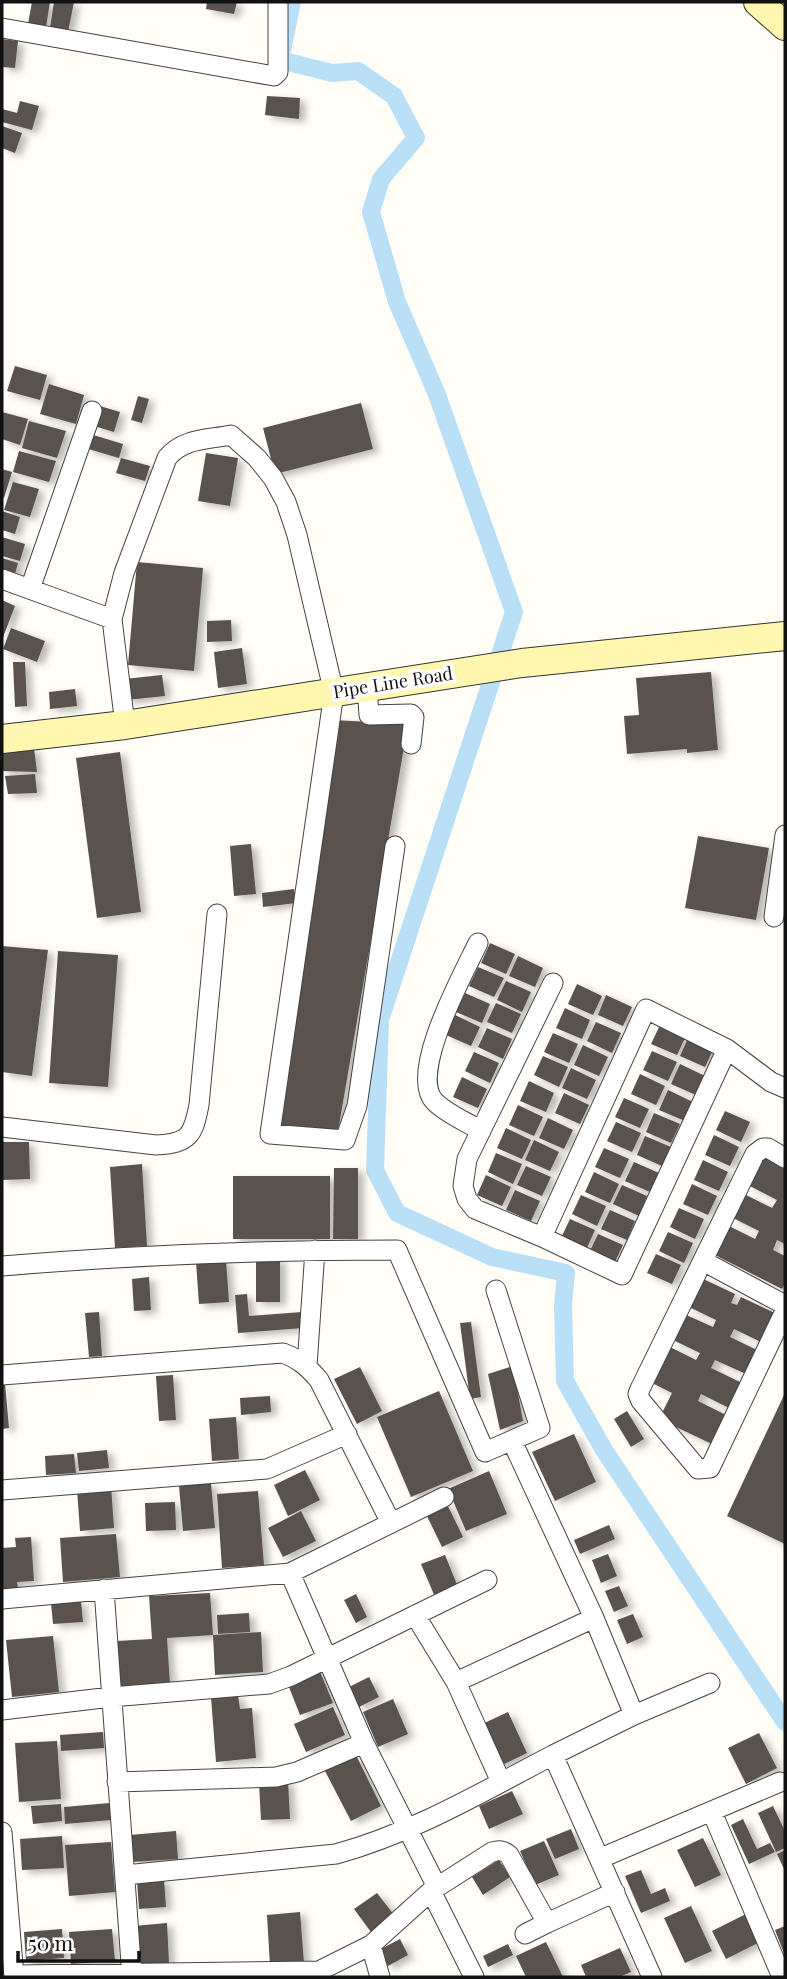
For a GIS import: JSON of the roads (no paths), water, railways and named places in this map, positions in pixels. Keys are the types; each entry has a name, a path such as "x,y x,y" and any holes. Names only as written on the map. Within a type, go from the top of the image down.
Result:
{"street":[{"path":"2,28 274,76 278,72 278,2"},
{"path":"758,2 785,26"},
{"path":"30,589 92,411"},
{"path":"125,725 112,619 124,573 167,458 175,447 186,442 231,435 257,457 286,502 297,535 334,693 270,1134 345,1140 348,1136 357,1106 395,846"},
{"path":"2,579 112,619"},
{"name":"Pipe Line Road","path":"2,739 125,725 522,663 785,636"},
{"path":"389,683 392,714 411,714 414,717 411,744"},
{"path":"774,917 785,835"},
{"path":"2,1127 156,1145 175,1144 188,1138 195,1126 199,1105 217,914"},
{"path":"478,943 432,1043 427,1084 429,1094 435,1102 481,1131"},
{"path":"553,983 481,1131 464,1171 463,1186 467,1199 475,1209 622,1275 727,1049"},
{"path":"542,1237 646,1009 727,1049 771,1082 785,1088"},
{"path":"785,1158 768,1148 755,1154 638,1394 698,1469 710,1468 785,1311"},
{"path":"2,1266 90,1258 315,1250 397,1250 485,1452 540,1428 496,1290"},
{"path":"307,1366 315,1250"},
{"path":"703,1261 785,1305"},
{"path":"2,1375 283,1353 296,1357 319,1380 391,1523"},
{"path":"2,1490 267,1469 347,1434"},
{"path":"512,1441 594,1618 634,1715"},
{"path":"2,1599 290,1573 444,1497"},
{"path":"290,1573 364,1743 409,1829 474,1977"},
{"path":"2,1710 111,1697 269,1684 291,1676 487,1580"},
{"path":"104,1589 132,1975"},
{"path":"415,1615 456,1682 501,1782"},
{"path":"456,1682 594,1618"},
{"path":"125,1875 336,1854 368,1845 409,1829 634,1715 710,1683"},
{"path":"117,1782 276,1777 297,1772 364,1743"},
{"path":"553,1755 652,1977"},
{"path":"601,1858 780,1782"},
{"path":"712,1812 782,1977"},
{"path":"2,1832 6,1923 14,1976 319,1971 371,1945 434,1889 492,1852 505,1851 509,1855 547,1923"},
{"path":"525,1934 615,1892"},
{"path":"371,1945 380,1977"}],"waterway":[{"path":"292,2 280,60 332,73 358,71 394,96 416,138 381,179 371,212 397,302 436,392 514,612 380,1020 375,1170 397,1213 492,1257 566,1273 563,1305 565,1381 604,1450 785,1722"}]}
